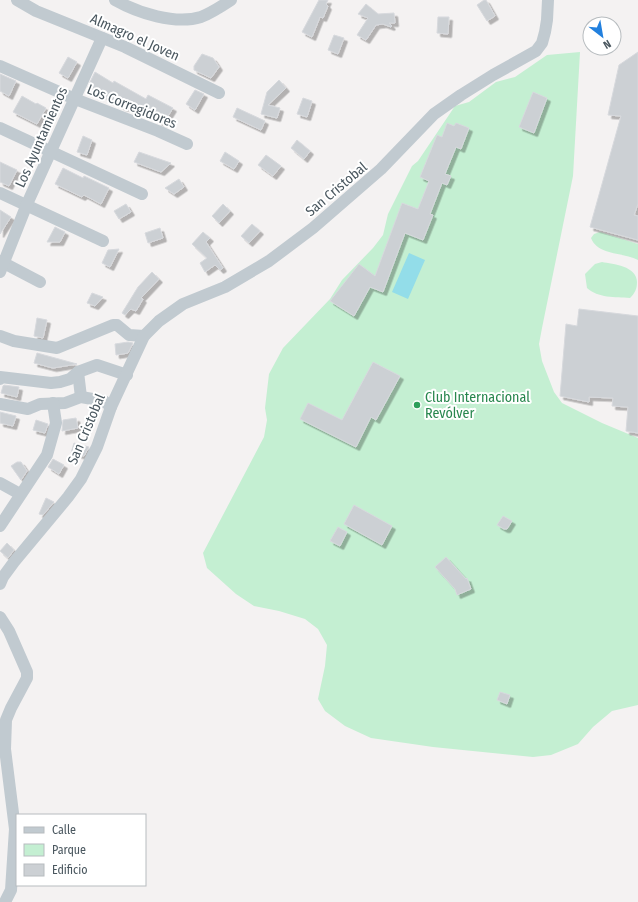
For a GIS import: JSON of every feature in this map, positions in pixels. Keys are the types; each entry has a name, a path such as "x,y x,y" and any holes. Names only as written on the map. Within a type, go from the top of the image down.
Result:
{"street":[{"name":"Almagro el Joven","path":"17,0 42,14 125,48 219,93"},
{"path":"115,0 148,13 177,20 202,16 230,0"},
{"name":"San Cristobal","path":"0,584 3,577 14,562 81,479 97,447 111,407 144,336 159,321 183,304 225,287 269,261 313,228 381,170 434,114 461,95 536,50 542,43 545,32 548,0"},
{"name":"Los Ayuntamientos","path":"1,266 27,204 102,38"},
{"name":"Los Corregidores","path":"0,66 75,99 158,130 187,144"},
{"path":"0,128 142,194"},
{"path":"0,193 27,204 103,241"},
{"path":"1,266 40,282"},
{"path":"0,336 14,341 57,348 113,325 117,325 129,335 144,336"},
{"path":"0,378 60,382 70,379 78,372 97,365 127,375"},
{"path":"78,372 81,397"},
{"path":"0,404 28,409 40,404 66,403 81,397 104,401 111,407"},
{"path":"0,526 47,455 56,423 53,403"},
{"path":"0,483 20,494"},
{"path":"0,617 9,631 27,672 25,682 6,720 5,749 15,829 11,890 5,902"}],"green space":[{"name":"Club Internacional Revólver","path":"580,52 573,176 539,344 542,361 554,392 562,403 602,423 638,438 638,705 612,711 593,727 578,744 551,755 533,757 433,747 371,738 345,726 325,711 318,699 325,666 327,645 318,629 305,619 279,611 254,606 236,594 207,568 203,553 264,437 267,420 265,408 269,374 283,348 330,299 342,280 373,248 383,235 388,214 412,166 418,161 455,106 469,102 496,82 515,77 547,55"},
{"path":"600,232 638,244 638,260 599,248 594,244 591,238 594,234"},
{"path":"602,262 618,265 633,272 636,277 637,284 635,291 630,298 596,294 587,288 585,274 595,264"}],"water":[{"path":"409,253 425,260 408,299 392,292"}],"building":[{"path":"319,0 328,0 326,4 328,6 323,18 320,17 312,37 302,32"},
{"path":"486,0 495,16 487,21 477,5"},
{"path":"366,4 378,14 394,13 395,23 389,23 392,26 391,27 383,24 376,25 366,40 357,35 368,18 358,14"},
{"path":"438,17 449,17 448,34 437,33"},
{"path":"334,35 344,38 338,54 328,50"},
{"path":"638,52 638,204 634,215 638,216 638,240 590,227 621,116 608,115 619,65"},
{"path":"202,54 213,58 219,67 211,78 194,70 194,66"},
{"path":"68,57 77,62 68,78 59,73"},
{"path":"95,72 113,83 114,81 146,99 148,95 173,108 163,124 132,106 130,110 125,107 124,108 87,88"},
{"path":"0,74 16,81 9,96 0,91"},
{"path":"279,80 286,88 268,105 280,108 277,118 261,114 267,92"},
{"path":"195,90 204,94 195,110 186,104"},
{"path":"533,92 547,98 534,133 519,127"},
{"path":"22,96 46,108 37,124 13,112"},
{"path":"303,98 312,101 307,117 297,114"},
{"path":"237,108 265,121 261,130 233,117"},
{"path":"447,123 454,126 456,123 469,128 461,149 456,147 445,174 451,176 447,185 442,183 430,214 433,215 423,240 405,233 383,292 370,287 354,316 330,301 359,264 375,276 402,203 418,209 429,181 420,177 437,135 442,137"},
{"path":"83,136 92,140 87,155 77,152"},
{"path":"297,140 310,151 304,159 291,148"},
{"path":"139,152 171,163 161,172 134,162"},
{"path":"225,152 239,161 234,169 220,161"},
{"path":"266,155 281,166 273,176 258,165"},
{"path":"0,162 17,170 9,186 0,182"},
{"path":"63,168 109,188 101,204 84,195 82,197 55,184"},
{"path":"179,179 184,187 174,194 165,188"},
{"path":"126,204 131,212 119,219 114,211"},
{"path":"223,204 230,211 219,223 212,216"},
{"path":"0,210 11,217 0,234"},
{"path":"252,224 260,231 249,243 241,236"},
{"path":"55,227 65,232 60,242 47,242"},
{"path":"160,228 163,238 148,243 145,233"},
{"path":"203,232 210,238 206,242 223,268 220,270 215,265 205,272 200,263 207,258 192,244"},
{"path":"119,249 110,267 102,263 108,250"},
{"path":"152,272 159,279 141,298 143,299 136,311 131,309 125,315 122,313 138,287"},
{"path":"92,293 103,297 95,306 87,303"},
{"path":"579,309 638,316 638,433 626,431 628,407 612,406 613,398 589,397 589,402 560,396 566,324 577,326"},
{"path":"37,318 47,320 43,338 34,336"},
{"path":"128,342 133,343 128,353 116,355 115,344"},
{"path":"37,353 77,364 53,368 34,363"},
{"path":"373,362 400,376 376,420 371,417 356,447 300,419 308,403 342,420"},
{"path":"4,385 19,387 17,397 1,393"},
{"path":"0,412 16,416 13,426 0,423"},
{"path":"76,418 78,428 62,431 63,420"},
{"path":"36,420 48,424 45,433 33,430"},
{"path":"74,443 89,447 84,456 71,453"},
{"path":"53,459 64,465 59,474 48,467"},
{"path":"17,462 21,462 27,471 21,480 11,466"},
{"path":"46,498 54,502 43,515 39,514"},
{"path":"354,505 392,526 382,545 344,524"},
{"path":"503,516 512,521 507,529 497,525"},
{"path":"338,527 347,532 340,546 330,541"},
{"path":"7,543 14,550 8,558 0,551"},
{"path":"446,557 466,579 467,578 471,589 457,595 455,589 435,567"},
{"path":"500,692 510,695 507,704 497,700"}],"place":[{"name":"Club Internacional Revólver","path":"417,405"}]}
